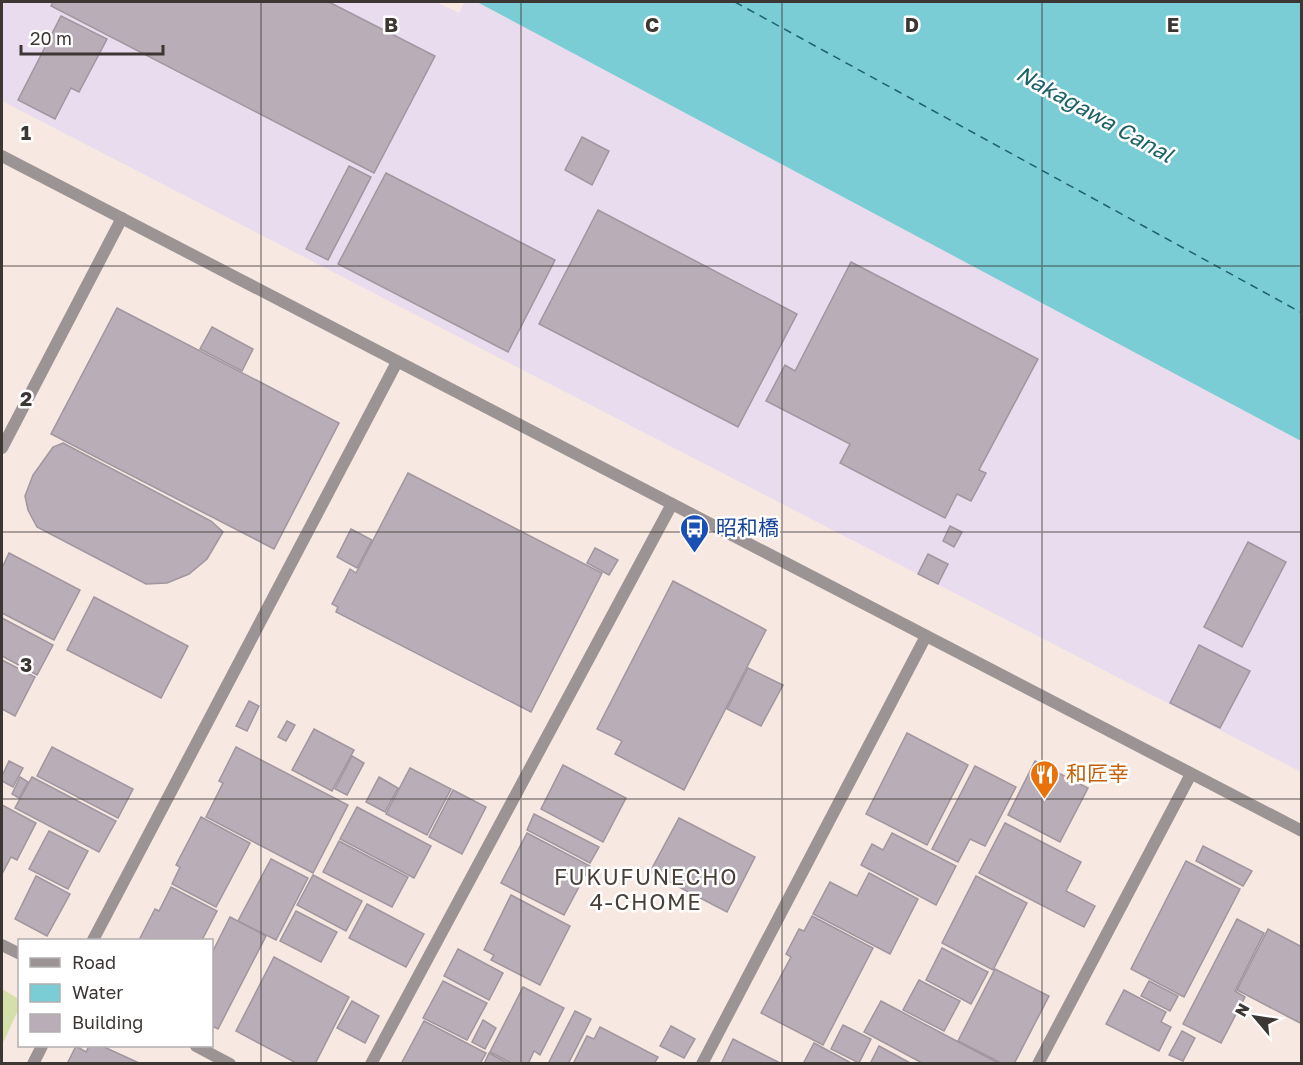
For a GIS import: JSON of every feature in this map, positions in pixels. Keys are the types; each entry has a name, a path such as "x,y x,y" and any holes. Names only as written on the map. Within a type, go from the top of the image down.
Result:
{"street":[{"path":"2,156 1302,831"},
{"path":"2,448 122,218"},
{"path":"94,939 398,362"},
{"path":"371,1064 672,504"},
{"path":"702,1064 926,636"},
{"path":"1038,1064 1191,774"},
{"path":"2,945 18,953"},
{"path":"33,1064 42,1047"},
{"path":"198,1047 230,1064"}],"shaded area":[{"path":"2,2 436,2 459,13 465,2 477,2 1301,441 1301,772 2,101"}],"green space":[{"path":"2,989 17,998 18,1010 2,1045"}],"water":[{"name":"Nakagawa Canal","path":"477,2 1301,2 1301,441"}],"building":[{"path":"53,2 329,2 435,56 374,173 51,6"},
{"path":"61,16 107,39 79,92 71,88 55,119 18,100"},
{"path":"582,137 609,151 592,185 565,170"},
{"path":"349,166 371,177 328,260 306,249"},
{"path":"386,173 555,260 508,352 338,264"},
{"path":"598,210 797,314 738,427 539,324"},
{"path":"851,262 1038,359 979,470 986,473 971,501 957,494 945,518 840,463 850,444 766,401 785,365 795,371"},
{"path":"117,308 339,423 274,549 51,434"},
{"path":"212,327 253,349 242,371 200,349"},
{"path":"63,443 211,521 223,532 207,559 189,574 167,583 146,584 37,527 28,510 25,496 33,475 53,447"},
{"path":"408,473 602,573 531,712 336,612 338,607 332,604 350,569 356,573"},
{"path":"950,526 962,532 954,547 943,541"},
{"path":"351,529 372,540 357,568 337,557"},
{"path":"1248,542 1286,562 1242,647 1204,627"},
{"path":"595,548 618,560 609,575 587,563"},
{"path":"9,553 80,590 54,640 2,613 2,568"},
{"path":"928,554 948,564 938,584 918,574"},
{"path":"673,581 766,630 684,790 615,754 622,741 597,729"},
{"path":"94,597 188,646 161,698 67,650"},
{"path":"2,618 53,645 37,675 2,656"},
{"path":"1199,645 1250,671 1220,728 1170,703"},
{"path":"2,660 35,677 15,716 2,709"},
{"path":"748,668 783,685 761,726 727,709"},
{"path":"249,701 259,706 247,731 236,726"},
{"path":"287,721 295,725 286,741 278,737"},
{"path":"314,729 354,750 332,791 292,770"},
{"path":"907,733 968,765 927,845 866,814"},
{"path":"52,747 133,789 118,818 37,776"},
{"path":"236,747 348,805 313,873 206,817 223,783 219,781"},
{"path":"352,756 364,763 347,795 335,789"},
{"path":"9,761 23,768 13,787 2,781"},
{"path":"1035,761 1088,788 1060,842 1008,815"},
{"path":"563,765 626,798 603,842 541,809"},
{"path":"975,766 1016,787 985,846 970,839 958,862 932,849"},
{"path":"410,768 451,789 427,835 386,814"},
{"path":"20,777 28,782 19,798 12,794"},
{"path":"32,777 116,821 99,852 15,808"},
{"path":"379,777 398,788 385,812 366,802"},
{"path":"453,790 486,807 462,854 429,837"},
{"path":"2,805 36,823 17,860 11,857 2,874"},
{"path":"357,807 431,846 414,878 340,839"},
{"path":"534,814 599,847 590,863 527,830"},
{"path":"201,817 250,843 216,907 172,884 180,867 176,865"},
{"path":"679,818 755,857 727,912 650,872"},
{"path":"1005,823 1081,862 1066,891 1095,906 1084,927 979,873"},
{"path":"49,831 88,851 68,889 29,869"},
{"path":"527,833 590,866 564,915 501,883"},
{"path":"892,833 956,866 936,905 861,865 872,844 883,850"},
{"path":"339,841 408,877 392,907 323,872"},
{"path":"1203,846 1252,871 1243,886 1196,861"},
{"path":"271,859 308,878 276,940 238,921"},
{"path":"1186,861 1240,889 1184,997 1131,969"},
{"path":"869,873 918,899 890,954 813,914 830,882 857,896"},
{"path":"313,875 362,901 346,931 297,905"},
{"path":"36,876 70,894 47,936 15,919"},
{"path":"976,876 1027,903 993,970 942,943"},
{"path":"171,887 217,911 203,939 140,939 155,909 159,911"},
{"path":"511,895 570,926 540,985 491,960 494,955 484,950"},
{"path":"367,904 424,934 406,967 349,938"},
{"path":"296,911 337,932 321,962 280,941"},
{"path":"812,916 873,948 823,1045 761,1013 791,957 786,954 799,929 804,931"},
{"path":"230,917 266,936 218,1029 213,1026 213,951"},
{"path":"1237,919 1264,933 1235,991 1245,997 1221,1043 1183,1024"},
{"path":"1268,929 1302,947 1302,1024 1237,990"},
{"path":"942,948 988,972 971,1004 926,980"},
{"path":"458,949 503,973 489,1000 444,976"},
{"path":"274,957 349,997 315,1064 298,1064 236,1031"},
{"path":"995,969 1049,996 1014,1064 1003,1064 958,1041"},
{"path":"919,980 960,1001 944,1031 903,1010"},
{"path":"443,981 487,1003 467,1040 423,1018"},
{"path":"1149,981 1178,996 1170,1011 1141,996"},
{"path":"523,987 564,1008 540,1055 534,1051 528,1064 513,1064 490,1052"},
{"path":"1124,990 1166,1012 1161,1022 1171,1027 1159,1051 1106,1024"},
{"path":"352,1001 379,1016 365,1043 337,1028"},
{"path":"881,1001 1000,1064 924,1064 864,1032"},
{"path":"575,1011 591,1019 568,1064 548,1064"},
{"path":"483,1020 496,1028 485,1049 472,1042"},
{"path":"424,1021 486,1053 480,1064 401,1064"},
{"path":"843,1025 871,1039 859,1063 831,1049"},
{"path":"671,1026 695,1039 684,1058 660,1046"},
{"path":"600,1027 658,1057 654,1064 573,1064 587,1036 594,1039"},
{"path":"1182,1031 1195,1038 1183,1061 1169,1055"},
{"path":"733,1039 782,1064 721,1064"},
{"path":"814,1043 853,1064 803,1064"},
{"path":"879,1046 912,1064 870,1064"},
{"path":"76,1047 86,1052 88,1047 104,1047 139,1063 67,1064"},
{"path":"489,1053 509,1064 484,1064"}],"ferry route":[{"path":"735,2 1302,313"}],"place":[{"name":"昭和橋","path":"695,554"},
{"name":"和匠幸","path":"1045,800"}],"district":[{"name":"FUKUFUNECHO 4-CHOME","path":"646,890"}]}
